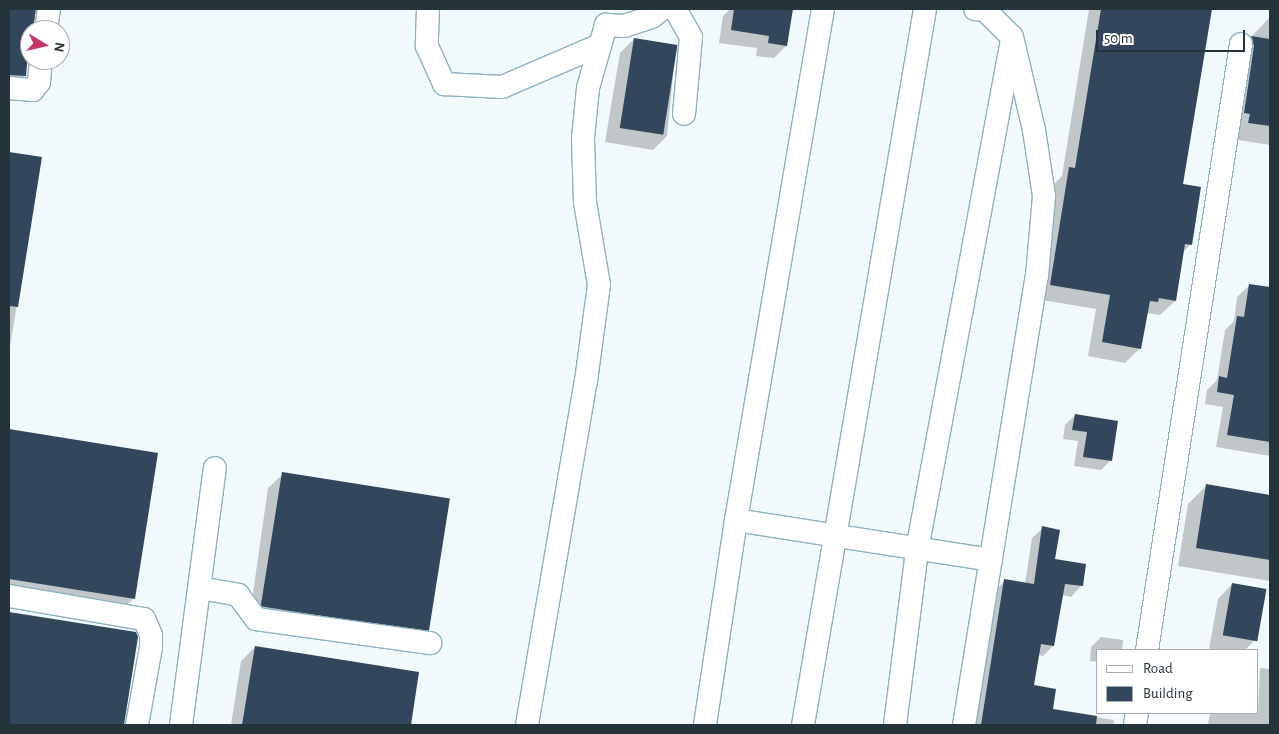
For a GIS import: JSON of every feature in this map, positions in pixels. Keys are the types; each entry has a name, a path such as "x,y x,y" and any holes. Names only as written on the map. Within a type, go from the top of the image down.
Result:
{"street":[{"path":"428,9 427,46 444,84 502,87 605,26 624,26 652,17 662,9"},
{"path":"675,9 691,37 684,114"},
{"path":"704,725 736,520 823,9"},
{"path":"803,725 925,9"},
{"path":"964,725 1037,276 1044,196 1034,130 1012,37 985,10 975,9"},
{"path":"527,725 586,381 599,285 585,202 583,138 588,88 605,26"},
{"path":"895,725 917,550 1012,37"},
{"path":"1147,649 1241,44"},
{"path":"9,88 33,90 38,82 40,70"},
{"path":"181,725 215,468"},
{"path":"736,520 990,560"},
{"path":"200,588 238,595 256,620 430,643"},
{"path":"9,596 144,619 151,636 151,647 137,725"}],"building":[{"path":"9,9 36,9 34,20 20,20 20,70 27,70 26,76 9,75"},
{"path":"734,9 793,9 787,46 768,43 769,36 731,30"},
{"path":"1101,9 1212,9 1183,184 1201,187 1192,245 1185,244 1176,301 1159,298 1158,302 1150,301 1141,349 1102,342 1110,295 1050,285 1069,167 1075,168"},
{"path":"1251,36 1270,39 1270,126 1248,123 1250,114 1244,113 1254,46"},
{"path":"634,38 677,45 663,135 620,128"},
{"path":"9,152 42,157 18,307 9,306"},
{"path":"1249,284 1270,287 1270,442 1227,435 1234,395 1217,392 1219,376 1227,378 1237,316 1244,317"},
{"path":"1075,414 1118,421 1112,461 1083,457 1087,432 1072,430"},
{"path":"9,429 158,453 135,599 9,579"},
{"path":"282,472 450,499 429,633 261,606"},
{"path":"1206,484 1270,495 1270,560 1196,548"},
{"path":"1042,526 1060,530 1055,559 1086,564 1083,586 1065,584 1054,646 1041,644 1034,685 1056,689 1053,709 1097,716 1096,725 981,725 1004,579 1034,584"},
{"path":"1232,583 1266,589 1257,641 1223,635"},
{"path":"9,612 136,632 138,637 124,725 9,725"},
{"path":"255,646 419,672 411,725 242,725"}]}
